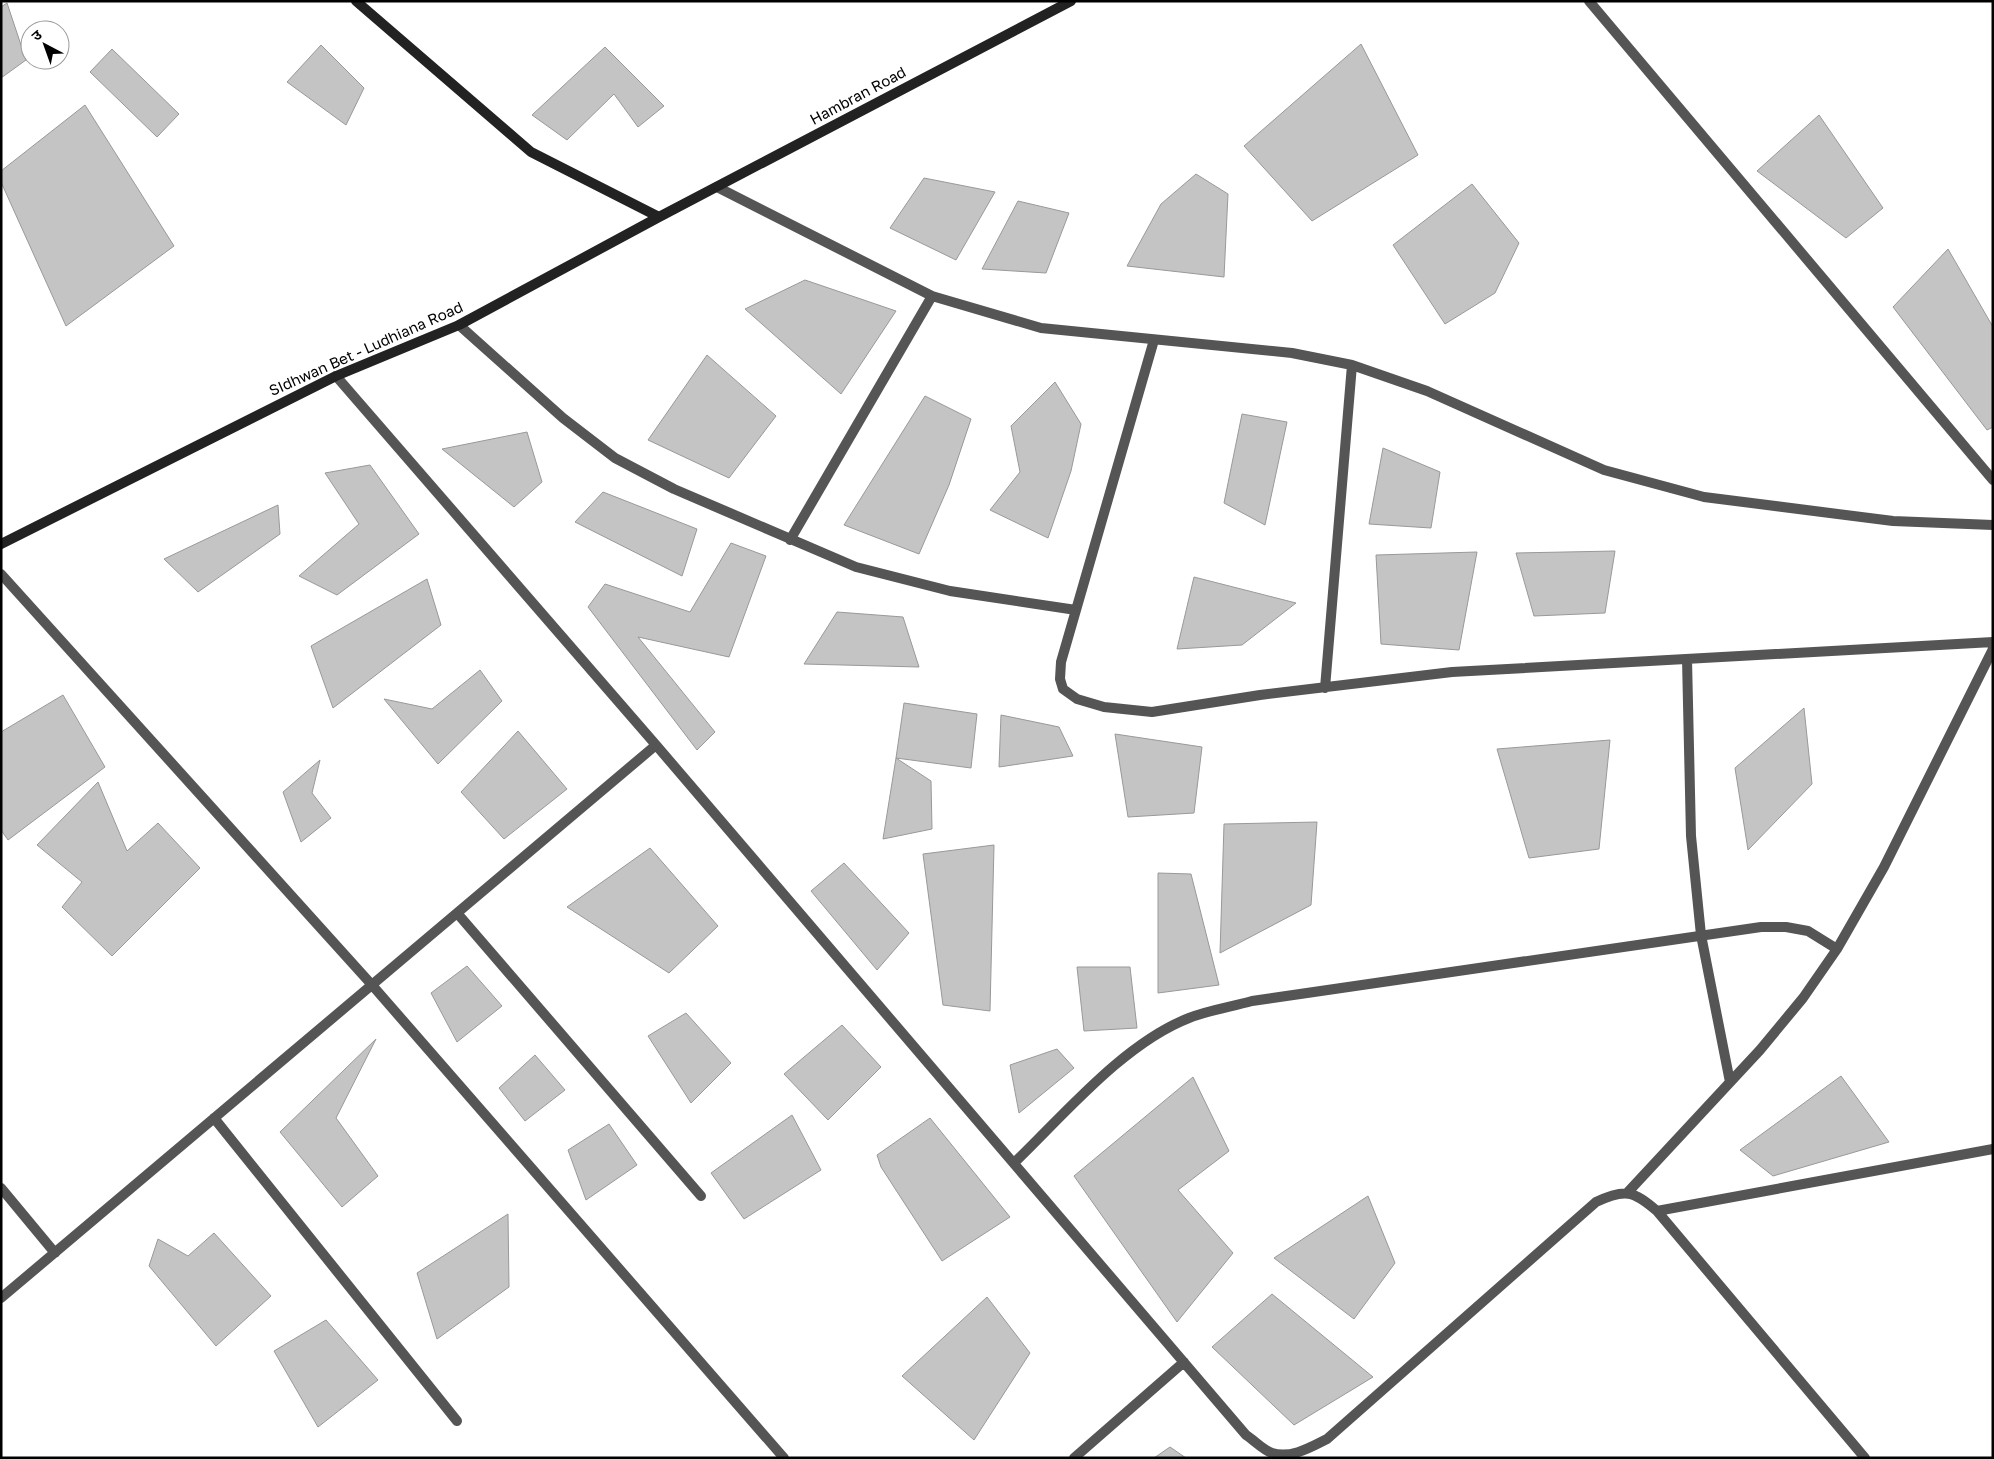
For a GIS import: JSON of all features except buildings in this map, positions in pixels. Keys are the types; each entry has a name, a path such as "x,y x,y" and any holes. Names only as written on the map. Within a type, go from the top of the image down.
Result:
{"main road":[{"path":"356,1 531,152 659,218"},
{"name":"Hambran Road","path":"659,218 1071,1"},
{"name":"SIdhwan Bet - Ludhiana Road","path":"1,544 336,376 459,325 659,218"}],"street":[{"path":"1589,1 1993,480"},
{"path":"717,188 932,296 1041,328 1292,352 1352,365 1427,391 1604,470 1704,497 1893,521 1993,525"},
{"path":"790,540 932,296"},
{"path":"459,325 563,418 615,458 674,489 856,567 950,591 1076,610"},
{"path":"1154,340 1061,662 1060,679 1063,689 1068,695 1087,703 1104,707 1152,712 1260,695 1452,672 1993,642"},
{"path":"1325,688 1352,365"},
{"path":"336,376 656,745 1246,1435 1272,1453 1286,1454 1302,1452 1327,1439 1596,1202 1612,1194 1628,1192 1640,1197 1656,1211 1865,1458"},
{"path":"1,574 372,985 784,1458"},
{"path":"1628,1192 1730,1082 1804,998 1837,949 1884,867 1993,649"},
{"path":"1688,659 1691,836 1700,935 1730,1082"},
{"path":"1,1298 656,745"},
{"path":"457,913 701,1196"},
{"path":"1014,1163 1102,1077 1141,1043 1189,1018 1252,1001 1761,927 1786,927 1808,931 1837,949"},
{"path":"214,1118 457,1421"},
{"path":"1656,1211 1993,1149"},
{"path":"1,1188 55,1253"},
{"path":"1074,1458 1184,1362"}]}
